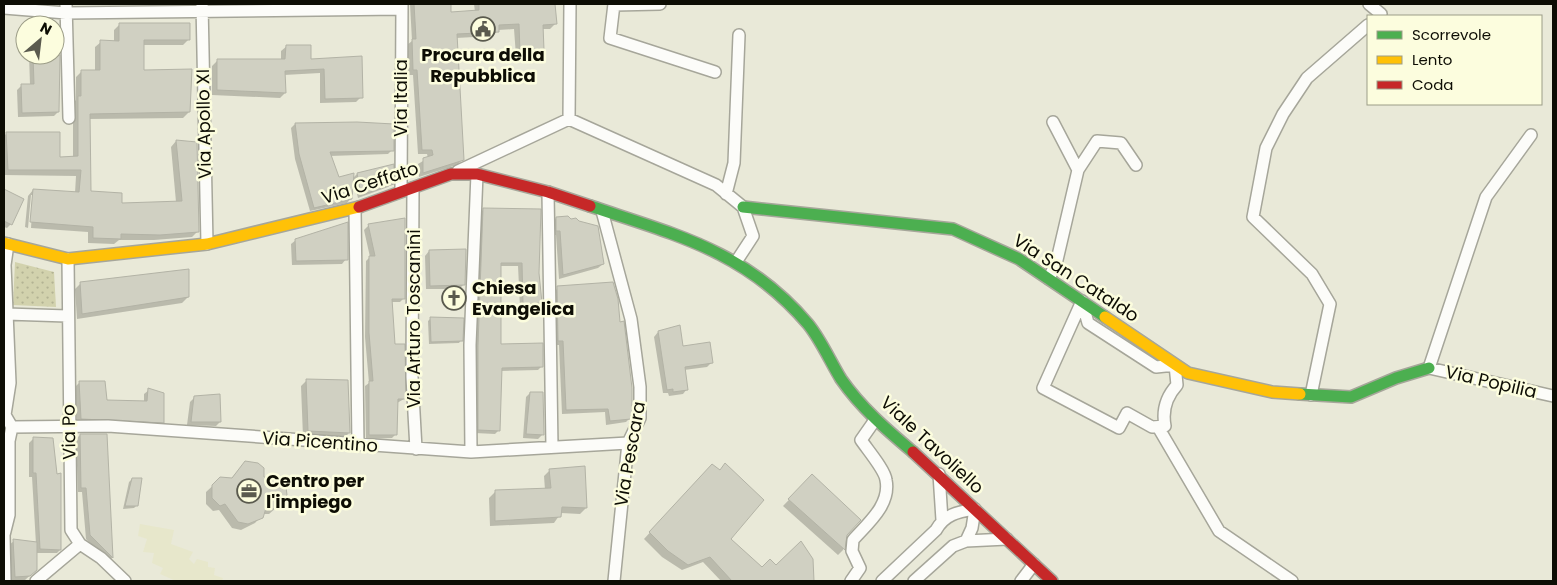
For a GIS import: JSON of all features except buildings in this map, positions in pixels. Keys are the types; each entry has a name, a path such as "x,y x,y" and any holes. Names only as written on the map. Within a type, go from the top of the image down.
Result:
{"main road":[{"name":"Via Ceffato","path":"6,243 68,259 207,244 355,209 452,174 477,174 548,192 602,212 692,240 736,262"},
{"name":"Via San Cataldo","path":"743,207 953,229 1020,259 1188,373 1272,392 1352,397 1396,378 1429,368"},
{"name":"Viale Tavoliello","path":"736,262 772,286 809,325 842,380 875,420 939,474 1052,581"}],"street":[{"path":"569,118 570,4"},
{"path":"660,4 614,4 610,38 715,72"},
{"path":"1369,4 1380,15"},
{"path":"4,8 402,6"},
{"name":"Via Italia","path":"401,191 402,6"},
{"path":"66,8 69,118"},
{"name":"Via Apollo XI","path":"202,8 207,244"},
{"path":"1310,395 1330,304 1312,274 1253,217 1266,148 1283,114 1307,78 1367,26"},
{"path":"726,194 734,163 739,35"},
{"path":"452,174 569,118"},
{"path":"569,118 716,185 743,207 753,236 736,262"},
{"path":"1053,122 1078,170"},
{"path":"1429,368 1486,197 1531,135"},
{"path":"1049,279 1057,260 1078,170 1097,141 1122,143 1136,166"},
{"path":"471,452 470,345 477,174"},
{"name":"Via Arturo Toscanini","path":"413,188 412,377 416,449"},
{"path":"548,192 552,447"},
{"path":"355,209 358,445"},
{"name":"Via Pescara","path":"602,212 631,319 638,368 640,418 628,442 615,581"},
{"path":"5,581 4,535 9,515 9,441 12,427 5,415 10,383 5,265 6,243"},
{"name":"Via Po","path":"68,259 68,426 71,530 80,544"},
{"path":"1082,301 1043,388 1119,428 1127,413 1152,427 1165,426 1163,415 1165,405 1169,394 1177,385 1175,365"},
{"path":"7,314 67,316"},
{"name":"Via Popilia","path":"1429,368 1553,396"},
{"path":"851,581 860,568 852,551 853,540 880,511 884,495 886,479 861,440 875,420"},
{"name":"Via Picentino","path":"12,427 108,426 471,452 628,442"},
{"path":"1158,427 1219,531 1292,581"},
{"path":"939,474 942,520"},
{"path":"882,581 936,530 942,520 955,512 975,509 972,528 966,541"},
{"path":"914,581 953,546 966,541 1007,540"},
{"path":"36,581 80,544 101,558 124,581"},
{"path":"1021,581 1034,564"}],"shaded area":[{"path":"15,262 54,272 56,307 13,305"},
{"path":"140,524 174,530 171,544 193,552 189,559 194,564 197,559 208,562 208,567 215,568 214,575 223,578 222,581 176,581 160,574 163,568 152,563 154,553 143,552 147,539 138,536"}],"traffic: fast":[{"path":"590,206 652,226 708,248 760,279 784,299 813,330 841,379 857,400 913,452"},
{"path":"743,207 953,229 1019,259 1105,317"},
{"path":"1300,394 1351,397 1396,378 1429,368"}],"traffic: slow":[{"path":"4,243 68,259 207,244 359,207"},
{"path":"1105,317 1188,373 1272,392 1300,394"}],"traffic: jam":[{"path":"359,207 451,174 477,174 548,192 590,206"},
{"path":"913,452 1052,581"}],"place":[{"name":"Procura della Repubblica","path":"483,29"},
{"name":"Chiesa Evangelica","path":"454,298"},
{"name":"Centro per l'impiego","path":"249,491"}]}
